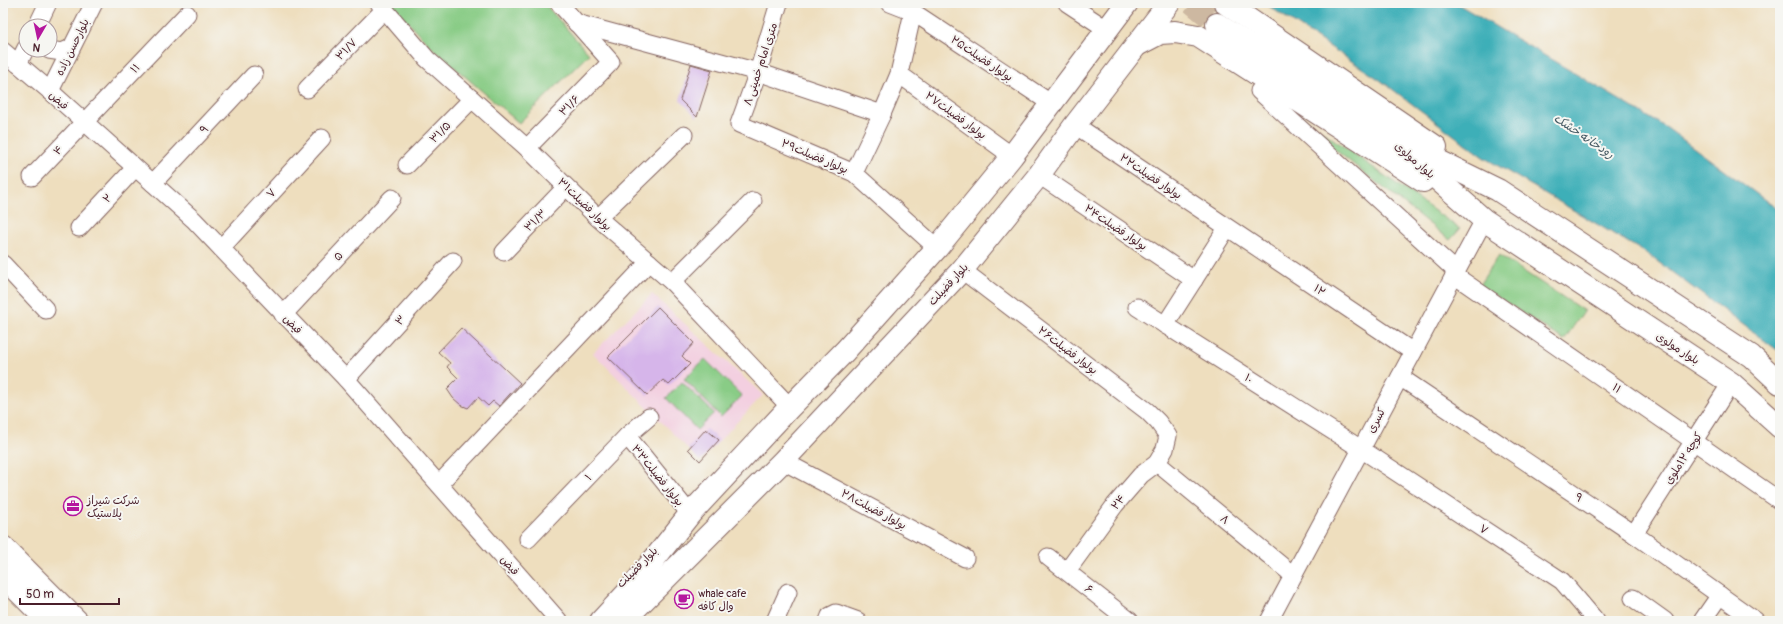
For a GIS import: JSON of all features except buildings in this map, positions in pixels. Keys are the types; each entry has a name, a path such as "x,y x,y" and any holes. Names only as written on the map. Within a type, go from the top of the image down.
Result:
{"main road":[{"name":"بلوار فضیلت","path":"584,621 690,514 790,406 845,351 937,248 1012,156 1127,3"},
{"path":"1225,3 1498,190"},
{"name":"بلوار فضیلت","path":"623,621 637,605 709,536 783,461 962,270 1039,175 1075,125 1166,7"},
{"path":"1217,24 1388,136"},
{"path":"1135,46 1160,33 1174,32 1198,36 1484,220"},
{"name":"بلوار مولوی","path":"1388,136 1498,190 1751,356 1780,383"},
{"name":"بلوار مولوی","path":"1388,136 1484,220 1731,383 1780,427"},
{"path":"845,351 865,372"},
{"name":"بلوار فضیلت","path":"601,621 637,605 690,514"},
{"path":"3,547 77,621"},
{"path":"3,576 48,621"}],"street":[{"path":"40,18 48,3"},
{"name":"بلوارحسن زاده","path":"50,91 94,3"},
{"path":"559,3 576,23 758,72 882,114"},
{"name":"۸ متری امام خمینی","path":"739,124 758,72 780,3"},
{"name":"بولوار فضیلت۲۵","path":"890,3 913,12 1052,104"},
{"path":"1067,3 1108,30"},
{"name":"۳۱/۷","path":"307,89 382,6"},
{"name":"بولوار فضیلت۳۱","path":"382,6 427,59 527,148 598,218 672,282 790,406"},
{"path":"854,173 899,74 913,12"},
{"name":"۱۱","path":"84,122 187,14"},
{"name":"۳۱/۶","path":"527,148 611,62 576,23"},
{"path":"58,51 62,52 72,48"},
{"name":"فیض","path":"3,51 194,220 346,379 559,621"},
{"path":"18,64 21,58"},
{"name":"بولوار فضیلت۲۷","path":"899,74 1012,156"},
{"name":"۹","path":"153,184 254,75"},
{"name":"۱۱","path":"1259,92 1455,273 1780,501"},
{"name":"۳۱/۵","path":"408,165 472,99"},
{"name":"۴","path":"32,177 84,122"},
{"name":"بولوار فضیلت۲۹","path":"739,124 854,173 937,248"},
{"name":"بولوار فضیلت۲۲","path":"1075,125 1227,228"},
{"path":"598,218 684,135"},
{"name":"۷","path":"221,248 322,138"},
{"name":"۲","path":"79,228 135,168"},
{"name":"بولوار فضیلت۲۴","path":"1039,175 1194,280"},
{"name":"۳۱/۳","path":"504,252 566,187"},
{"name":"۵","path":"284,314 392,198"},
{"path":"672,282 753,201"},
{"name":"کسری","path":"1269,621 1484,220"},
{"path":"1165,325 1227,228"},
{"name":"۱۲","path":"1227,228 1413,352"},
{"name":"۳","path":"346,379 453,261"},
{"path":"439,484 649,262"},
{"path":"3,264 46,310"},
{"name":"بولوار فضیلت۲۶","path":"962,270 1147,411 1158,422 1168,436"},
{"name":"۱۰","path":"1137,307 1361,449"},
{"name":"۹","path":"1400,377 1634,534 1756,621"},
{"name":"کوچه ۱۲ملوی","path":"1634,534 1731,383"},
{"name":"۱","path":"528,539 627,436 649,417"},
{"name":"بولوار فضیلت۳۳","path":"627,436 690,514"},
{"name":"۲۴","path":"1067,571 1115,505 1140,475 1156,464 1165,449 1168,436"},
{"name":"۷","path":"1361,449 1562,581 1596,621"},
{"name":"بولوار فضیلت۲۸","path":"783,461 964,558"},
{"name":"۸","path":"1156,464 1294,575"},
{"name":"۶","path":"1048,557 1130,621"},
{"path":"775,621 788,592"},
{"path":"1702,621 1720,596"},
{"path":"1633,598 1666,621"},
{"path":"832,617 858,621"}],"shaded area":[{"path":"652,294 763,395 700,461 593,353"}],"green space":[{"path":"390,3 544,3 589,54 519,123 432,48"},
{"path":"1302,117 1460,229 1450,240 1297,120"},
{"path":"1499,255 1584,311 1564,340 1479,285"},
{"path":"705,359 742,396 721,417 684,379"},
{"path":"682,382 714,413 697,430 666,398"}],"water":[{"name":"رودخانه خشک","path":"1264,3 1456,3 1667,128 1780,211 1780,352 1646,253 1483,157 1380,80"}],"tunnel":[{"path":"1192,3 1217,24"}],"place":[{"name":"شرکت شیراز پلاستیک","path":"73,506"},
{"name":"whale cafe وال کافه","path":"684,599"}]}
